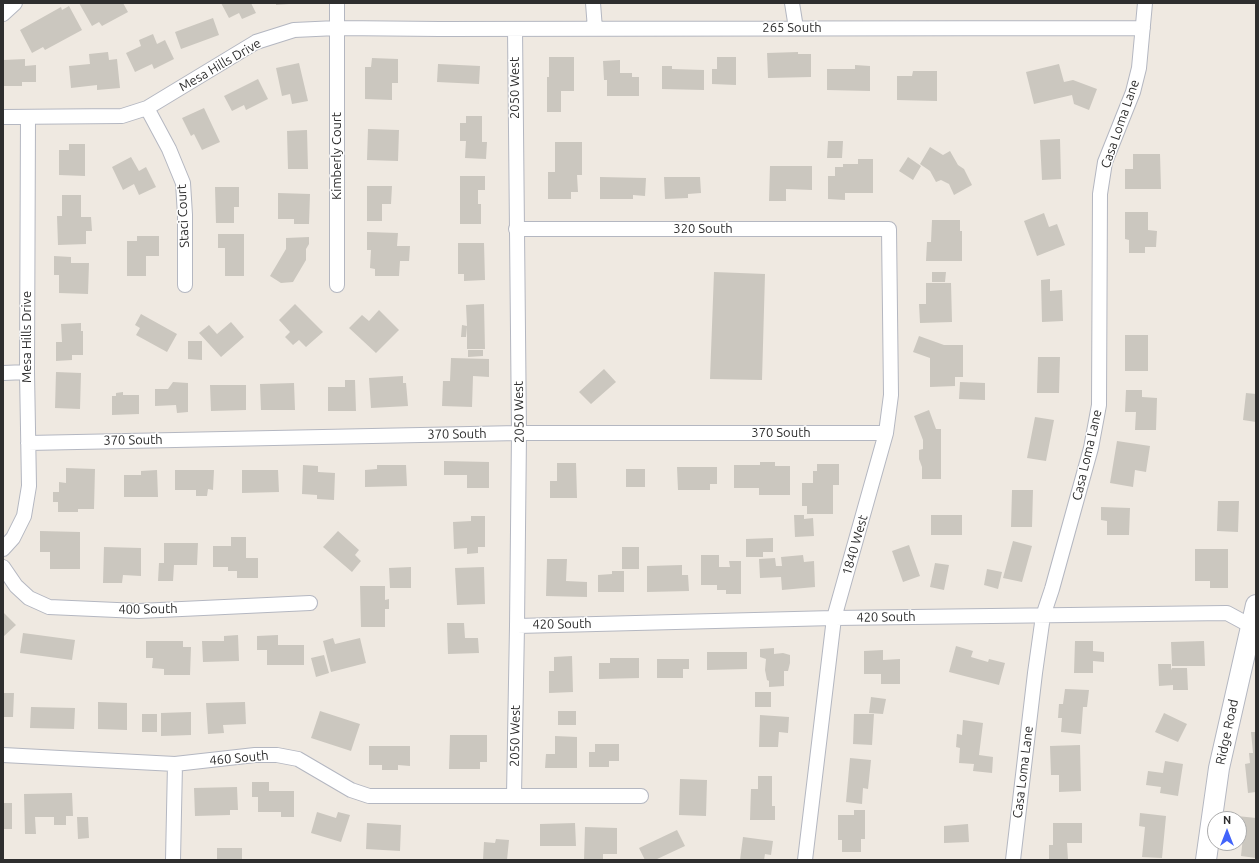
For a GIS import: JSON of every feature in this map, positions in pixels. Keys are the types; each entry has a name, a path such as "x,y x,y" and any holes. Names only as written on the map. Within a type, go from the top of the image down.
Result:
{"street":[{"path":"3,14 16,3"},
{"name":"Kimberly Court","path":"336,3 337,285"},
{"path":"593,3 595,29"},
{"path":"792,3 796,28"},
{"name":"Casa Loma Lane","path":"1013,860 1043,616 1052,590 1089,456 1099,405 1100,194 1105,162 1133,92 1138,74 1145,3"},
{"name":"Mesa Hills Drive","path":"3,117 122,116 147,108 256,42 294,30 337,28 440,29"},
{"name":"265 South","path":"440,29 1143,28"},
{"name":"2050 West","path":"514,795 518,626 519,433 515,29"},
{"name":"Staci Court","path":"147,108 169,149 182,183 186,215 185,285"},
{"name":"Mesa Hills Drive","path":"3,549 13,538 24,516 29,486 27,372 28,117"},
{"name":"320 South","path":"516,229 889,229"},
{"name":"1840 West","path":"805,860 834,618 886,433 891,395 889,229"},
{"path":"3,373 27,372"},
{"name":"370 South","path":"28,442 519,433 886,433"},
{"name":"400 South","path":"3,567 16,586 30,598 49,607 139,611 310,603"},
{"name":"Ridge Road","path":"1206,860 1219,768 1253,628 1256,606"},
{"name":"420 South","path":"518,626 834,618 1227,613 1253,628"},
{"name":"460 South","path":"3,755 175,764 255,755 277,755 298,759 351,790 369,796 641,796"},
{"path":"173,860 175,764"}],"building":[{"path":"79,3 123,3 128,12 102,26 99,22 92,26"},
{"path":"221,3 251,3 256,13 242,19 239,13 229,18"},
{"path":"276,3 289,3 289,4 276,5"},
{"path":"69,6 82,30 45,50 43,47 32,53 20,30 61,7 62,10"},
{"path":"213,18 219,35 181,49 175,32"},
{"path":"153,34 157,44 165,40 174,59 154,69 152,64 135,72 126,53 141,46 139,40"},
{"path":"108,52 109,60 117,59 120,88 97,90 97,85 71,88 69,66 90,64 89,54"},
{"path":"798,52 798,54 811,54 811,77 768,78 767,53"},
{"path":"549,57 574,57 574,91 561,91 561,112 547,112 547,77 549,77"},
{"path":"717,57 736,57 736,85 712,84 712,69 717,69"},
{"path":"372,58 398,59 398,83 392,83 392,100 365,99 365,67 371,67"},
{"path":"25,59 25,66 36,65 36,82 22,82 22,86 3,86 3,60"},
{"path":"620,60 620,73 632,73 632,77 639,77 639,96 607,96 607,80 604,80 603,61"},
{"path":"299,63 308,101 292,104 290,94 282,96 276,68"},
{"path":"438,64 480,66 479,84 437,82"},
{"path":"1059,64 1064,82 1073,80 1097,89 1089,110 1074,104 1072,95 1034,104 1026,72"},
{"path":"855,65 870,66 870,91 827,90 827,69 855,69"},
{"path":"662,66 672,66 672,69 704,70 704,90 662,89"},
{"path":"913,71 937,71 937,101 897,100 897,76 912,76"},
{"path":"258,79 268,99 246,110 244,105 232,111 224,96"},
{"path":"204,108 220,142 202,150 194,134 191,136 182,118"},
{"path":"466,116 482,116 482,142 487,142 486,159 465,158 466,141 460,141 460,123 466,123"},
{"path":"368,129 399,130 398,161 367,160"},
{"path":"307,130 308,169 288,169 287,131"},
{"path":"1060,139 1061,179 1042,180 1040,140"},
{"path":"828,141 843,141 842,158 827,158"},
{"path":"555,142 582,142 582,175 577,175 578,192 571,192 571,199 548,199 548,172 555,172"},
{"path":"69,144 85,144 85,176 59,175 59,150 69,150"},
{"path":"930,147 943,155 950,151 958,165 964,169 972,185 954,195 949,184 941,180 936,182 930,171 920,164"},
{"path":"1133,154 1160,154 1161,189 1125,189 1125,169 1133,169"},
{"path":"131,157 139,171 146,167 156,187 139,195 134,184 123,190 112,167"},
{"path":"908,157 921,166 913,180 899,171"},
{"path":"858,159 873,159 873,193 845,193 845,200 828,199 828,176 835,176 835,167 843,167 843,164 858,164"},
{"path":"770,166 812,166 812,190 786,189 786,201 769,201"},
{"path":"460,176 485,176 485,190 478,190 478,204 481,204 481,224 460,224"},
{"path":"600,177 646,178 645,196 633,195 633,199 600,199"},
{"path":"664,177 700,177 701,193 688,194 688,198 665,199"},
{"path":"367,186 392,186 391,204 382,204 382,221 367,221"},
{"path":"215,187 239,187 239,207 234,207 234,223 216,223"},
{"path":"278,193 310,194 309,224 294,224 294,219 278,219"},
{"path":"62,195 81,195 81,217 91,217 92,231 86,231 86,244 58,245 57,216 62,216"},
{"path":"1125,212 1148,212 1148,230 1157,231 1156,247 1145,247 1145,253 1129,253 1129,240 1125,239"},
{"path":"1044,213 1049,227 1057,224 1065,245 1037,256 1024,221"},
{"path":"932,220 960,220 960,231 962,231 962,261 926,261 927,242 931,242"},
{"path":"367,232 398,233 397,246 410,246 409,261 400,261 399,276 375,276 375,269 370,268 371,250 367,250"},
{"path":"218,234 244,234 244,276 225,276 225,248 218,248"},
{"path":"137,236 159,236 159,256 146,256 146,276 127,276 127,241 137,241"},
{"path":"309,237 309,244 306,249 306,260 293,282 281,283 270,276 286,249 286,238"},
{"path":"458,243 484,243 485,280 464,281 464,274 458,274"},
{"path":"54,256 71,257 71,263 89,263 88,294 59,293 59,275 54,275"},
{"path":"714,272 765,274 762,380 710,379"},
{"path":"932,272 946,272 945,282 932,282"},
{"path":"1050,279 1050,291 1062,290 1063,321 1042,322 1041,280"},
{"path":"926,283 951,283 952,322 920,323 919,304 926,304"},
{"path":"295,304 323,332 306,347 299,340 293,345 285,337 290,332 279,320"},
{"path":"484,304 485,349 467,349 467,327 466,337 461,337 462,325 467,326 466,305"},
{"path":"379,310 399,330 376,353 349,328 362,315 369,321"},
{"path":"141,314 177,334 167,352 136,335 140,328 135,325"},
{"path":"231,322 244,337 221,357 199,333 209,325 217,334"},
{"path":"81,323 81,331 83,331 83,355 72,355 72,360 56,361 56,342 62,342 61,324"},
{"path":"1125,335 1148,335 1148,371 1125,371"},
{"path":"919,336 944,345 963,345 963,377 955,377 955,386 930,387 930,358 913,352"},
{"path":"188,341 202,341 202,360 188,359"},
{"path":"468,350 483,350 483,356 468,357"},
{"path":"1038,357 1060,357 1059,393 1037,393"},
{"path":"451,358 489,359 489,377 473,376 472,407 442,406 443,381 450,381"},
{"path":"604,369 616,382 591,404 579,392"},
{"path":"56,372 81,373 80,409 55,408"},
{"path":"403,376 403,383 406,383 408,406 371,408 369,378"},
{"path":"345,380 355,380 356,411 328,411 328,387 345,387"},
{"path":"173,382 188,383 188,412 177,413 176,405 155,406 155,389 168,389"},
{"path":"960,382 985,383 985,400 959,399"},
{"path":"294,383 295,410 261,410 260,384"},
{"path":"210,385 246,385 246,410 211,411"},
{"path":"1126,390 1142,390 1142,397 1157,398 1156,430 1135,430 1136,412 1125,412"},
{"path":"123,392 123,395 139,395 139,414 112,415 112,396 116,396 116,393"},
{"path":"1246,393 1256,394 1256,422 1243,420"},
{"path":"929,410 936,429 941,429 941,479 922,479 922,467 919,459 919,450 923,449 923,440 914,416"},
{"path":"1035,417 1054,420 1046,461 1027,458"},
{"path":"1117,441 1150,446 1146,472 1135,470 1133,487 1110,483"},
{"path":"444,461 489,462 489,488 467,488 467,475 444,475"},
{"path":"760,462 775,462 775,466 790,466 790,495 759,495 759,488 734,488 734,465 760,465"},
{"path":"557,463 576,463 577,498 550,498 550,481 557,481"},
{"path":"817,464 839,464 839,485 833,485 833,514 807,514 807,506 802,506 802,483 813,483 813,471 817,471"},
{"path":"303,465 318,466 318,472 335,473 334,500 317,499 317,495 302,494"},
{"path":"377,465 406,465 407,486 365,487 365,470 377,469"},
{"path":"677,467 717,467 717,484 710,484 710,490 678,490"},
{"path":"66,468 95,469 94,509 78,509 78,512 58,512 58,502 53,502 53,492 59,492 59,482 66,483"},
{"path":"626,469 645,469 645,487 626,487"},
{"path":"157,470 158,497 124,497 124,475 141,475 141,471"},
{"path":"175,470 214,470 213,490 208,489 207,496 196,496 196,490 175,490"},
{"path":"242,470 278,470 279,492 242,493"},
{"path":"1012,490 1033,490 1032,527 1011,527"},
{"path":"1218,501 1239,501 1238,532 1217,531"},
{"path":"1101,507 1130,508 1129,535 1107,535 1107,521 1101,520"},
{"path":"794,515 804,515 804,519 813,518 814,536 795,537"},
{"path":"931,515 962,515 962,535 931,535"},
{"path":"471,516 485,516 485,547 478,547 478,553 467,554 467,548 454,549 453,522 471,521"},
{"path":"40,531 80,532 80,569 50,569 50,552 40,552"},
{"path":"338,531 359,550 355,555 361,561 352,572 323,547"},
{"path":"231,537 246,537 246,558 258,558 258,578 237,578 237,571 228,571 228,567 213,567 213,546 231,546"},
{"path":"773,538 773,552 763,552 763,557 746,557 746,539"},
{"path":"1013,541 1032,546 1022,582 1003,578"},
{"path":"164,543 198,543 197,565 174,565 173,581 158,581 159,563 164,563"},
{"path":"909,545 920,576 903,582 892,551"},
{"path":"104,547 141,548 141,576 123,575 122,583 103,583"},
{"path":"622,547 639,547 639,569 622,569"},
{"path":"1195,549 1228,549 1228,588 1210,588 1210,581 1195,581"},
{"path":"701,555 719,555 719,567 730,567 729,561 741,561 741,594 726,594 726,590 717,590 717,585 701,585"},
{"path":"803,555 804,562 814,561 815,587 782,590 781,577 760,578 759,559 775,558 776,566 782,566 781,557"},
{"path":"547,559 567,559 566,581 587,582 587,597 546,596"},
{"path":"935,563 949,565 944,590 930,587"},
{"path":"682,565 682,575 688,575 689,591 647,592 647,566"},
{"path":"411,567 411,588 390,588 389,568"},
{"path":"484,567 485,604 457,605 455,568"},
{"path":"987,569 1002,572 998,589 984,585"},
{"path":"612,571 624,571 624,592 598,592 598,575 612,574"},
{"path":"360,586 385,586 385,600 389,599 389,609 385,609 385,627 361,627"},
{"path":"3,612 16,625 3,637"},
{"path":"447,623 464,623 465,638 478,638 479,653 448,654"},
{"path":"23,633 75,640 72,660 20,653"},
{"path":"238,635 239,661 203,662 202,641 224,641 224,636"},
{"path":"278,635 278,645 304,645 304,665 267,665 267,650 257,650 257,636"},
{"path":"333,638 335,644 360,638 366,663 331,672 323,641"},
{"path":"146,641 183,641 183,647 191,647 190,675 164,675 164,669 152,668 153,658 146,658"},
{"path":"1075,641 1093,641 1093,651 1104,652 1104,662 1093,661 1093,673 1074,673"},
{"path":"1204,641 1205,666 1172,666 1171,642"},
{"path":"956,646 973,651 971,657 988,662 989,659 1005,663 999,685 949,672"},
{"path":"774,648 774,654 783,653 790,655 790,663 788,671 784,671 784,686 769,687 769,681 767,680 765,670 766,659 760,657 760,649"},
{"path":"883,650 883,660 900,659 900,684 881,684 881,674 864,674 864,651"},
{"path":"707,652 747,652 747,669 707,670"},
{"path":"324,655 329,673 316,677 311,658"},
{"path":"572,656 573,692 549,693 549,671 554,671 554,657"},
{"path":"610,658 639,658 639,678 599,679 599,663 610,663"},
{"path":"657,659 689,659 689,669 683,669 683,678 657,678"},
{"path":"1158,664 1171,664 1171,670 1172,668 1187,668 1188,690 1173,690 1173,685 1159,686"},
{"path":"1065,689 1089,690 1087,707 1083,707 1081,734 1061,732 1062,718 1058,718 1059,704 1063,704"},
{"path":"755,692 771,692 771,707 755,707"},
{"path":"3,693 14,693 13,717 3,717"},
{"path":"871,697 886,699 883,714 869,713"},
{"path":"98,702 127,703 127,730 98,729"},
{"path":"245,702 246,724 223,725 224,733 208,734 206,703"},
{"path":"31,707 75,708 74,729 30,728"},
{"path":"320,711 360,724 351,751 311,738"},
{"path":"558,711 576,711 576,725 558,725"},
{"path":"191,712 191,735 161,736 161,713"},
{"path":"1164,713 1187,724 1178,742 1155,732"},
{"path":"142,714 157,714 157,732 142,732"},
{"path":"854,714 874,714 872,745 853,744"},
{"path":"760,715 789,717 788,733 779,732 778,747 759,747"},
{"path":"963,720 983,723 979,755 993,757 992,773 973,771 974,764 959,763 960,748 956,747 957,734 962,735"},
{"path":"1251,732 1256,732 1256,792 1248,793 1245,764 1250,763 1249,753 1253,753"},
{"path":"450,735 487,735 487,762 480,762 480,769 449,769"},
{"path":"555,736 577,737 577,768 545,768 546,754 555,754"},
{"path":"595,744 619,744 619,761 609,761 609,767 589,767 589,752 595,752"},
{"path":"1080,745 1081,791 1059,792 1059,775 1051,775 1050,746"},
{"path":"369,746 410,746 410,766 398,765 398,770 382,770 382,765 369,765"},
{"path":"850,758 871,760 868,789 863,788 862,804 846,802"},
{"path":"1165,761 1183,764 1178,796 1160,793 1161,787 1146,785 1148,771 1163,773"},
{"path":"758,776 772,776 772,806 775,806 775,820 750,820 751,789 758,789"},
{"path":"680,779 707,780 706,816 679,815"},
{"path":"252,782 269,782 269,791 294,791 294,817 281,817 281,812 258,812 258,797 252,797"},
{"path":"237,787 238,810 230,810 230,815 195,816 194,788"},
{"path":"72,793 73,816 66,816 66,825 54,825 54,817 35,817 36,834 25,834 24,794"},
{"path":"3,803 12,803 12,829 3,829"},
{"path":"854,810 865,810 865,839 861,839 861,852 842,852 842,840 838,840 838,815 854,815"},
{"path":"317,812 336,818 338,812 350,815 341,842 311,833"},
{"path":"1140,813 1166,816 1162,858 1142,857 1145,827 1139,826"},
{"path":"77,817 88,817 89,838 78,839"},
{"path":"1247,817 1256,818 1256,858 1241,856 1242,851 1247,851"},
{"path":"367,823 401,825 400,851 366,849"},
{"path":"575,823 576,846 540,846 540,824"},
{"path":"1053,823 1082,823 1082,843 1067,843 1068,860 1049,860 1049,845 1053,845"},
{"path":"968,824 969,842 944,843 944,826"},
{"path":"585,827 617,828 617,854 603,854 603,860 584,860"},
{"path":"677,830 685,846 655,860 645,860 639,848"},
{"path":"743,837 773,841 771,855 765,854 764,860 740,860"},
{"path":"496,839 509,840 507,860 483,860 484,842 495,843"},
{"path":"217,848 242,848 242,860 217,860"}]}
